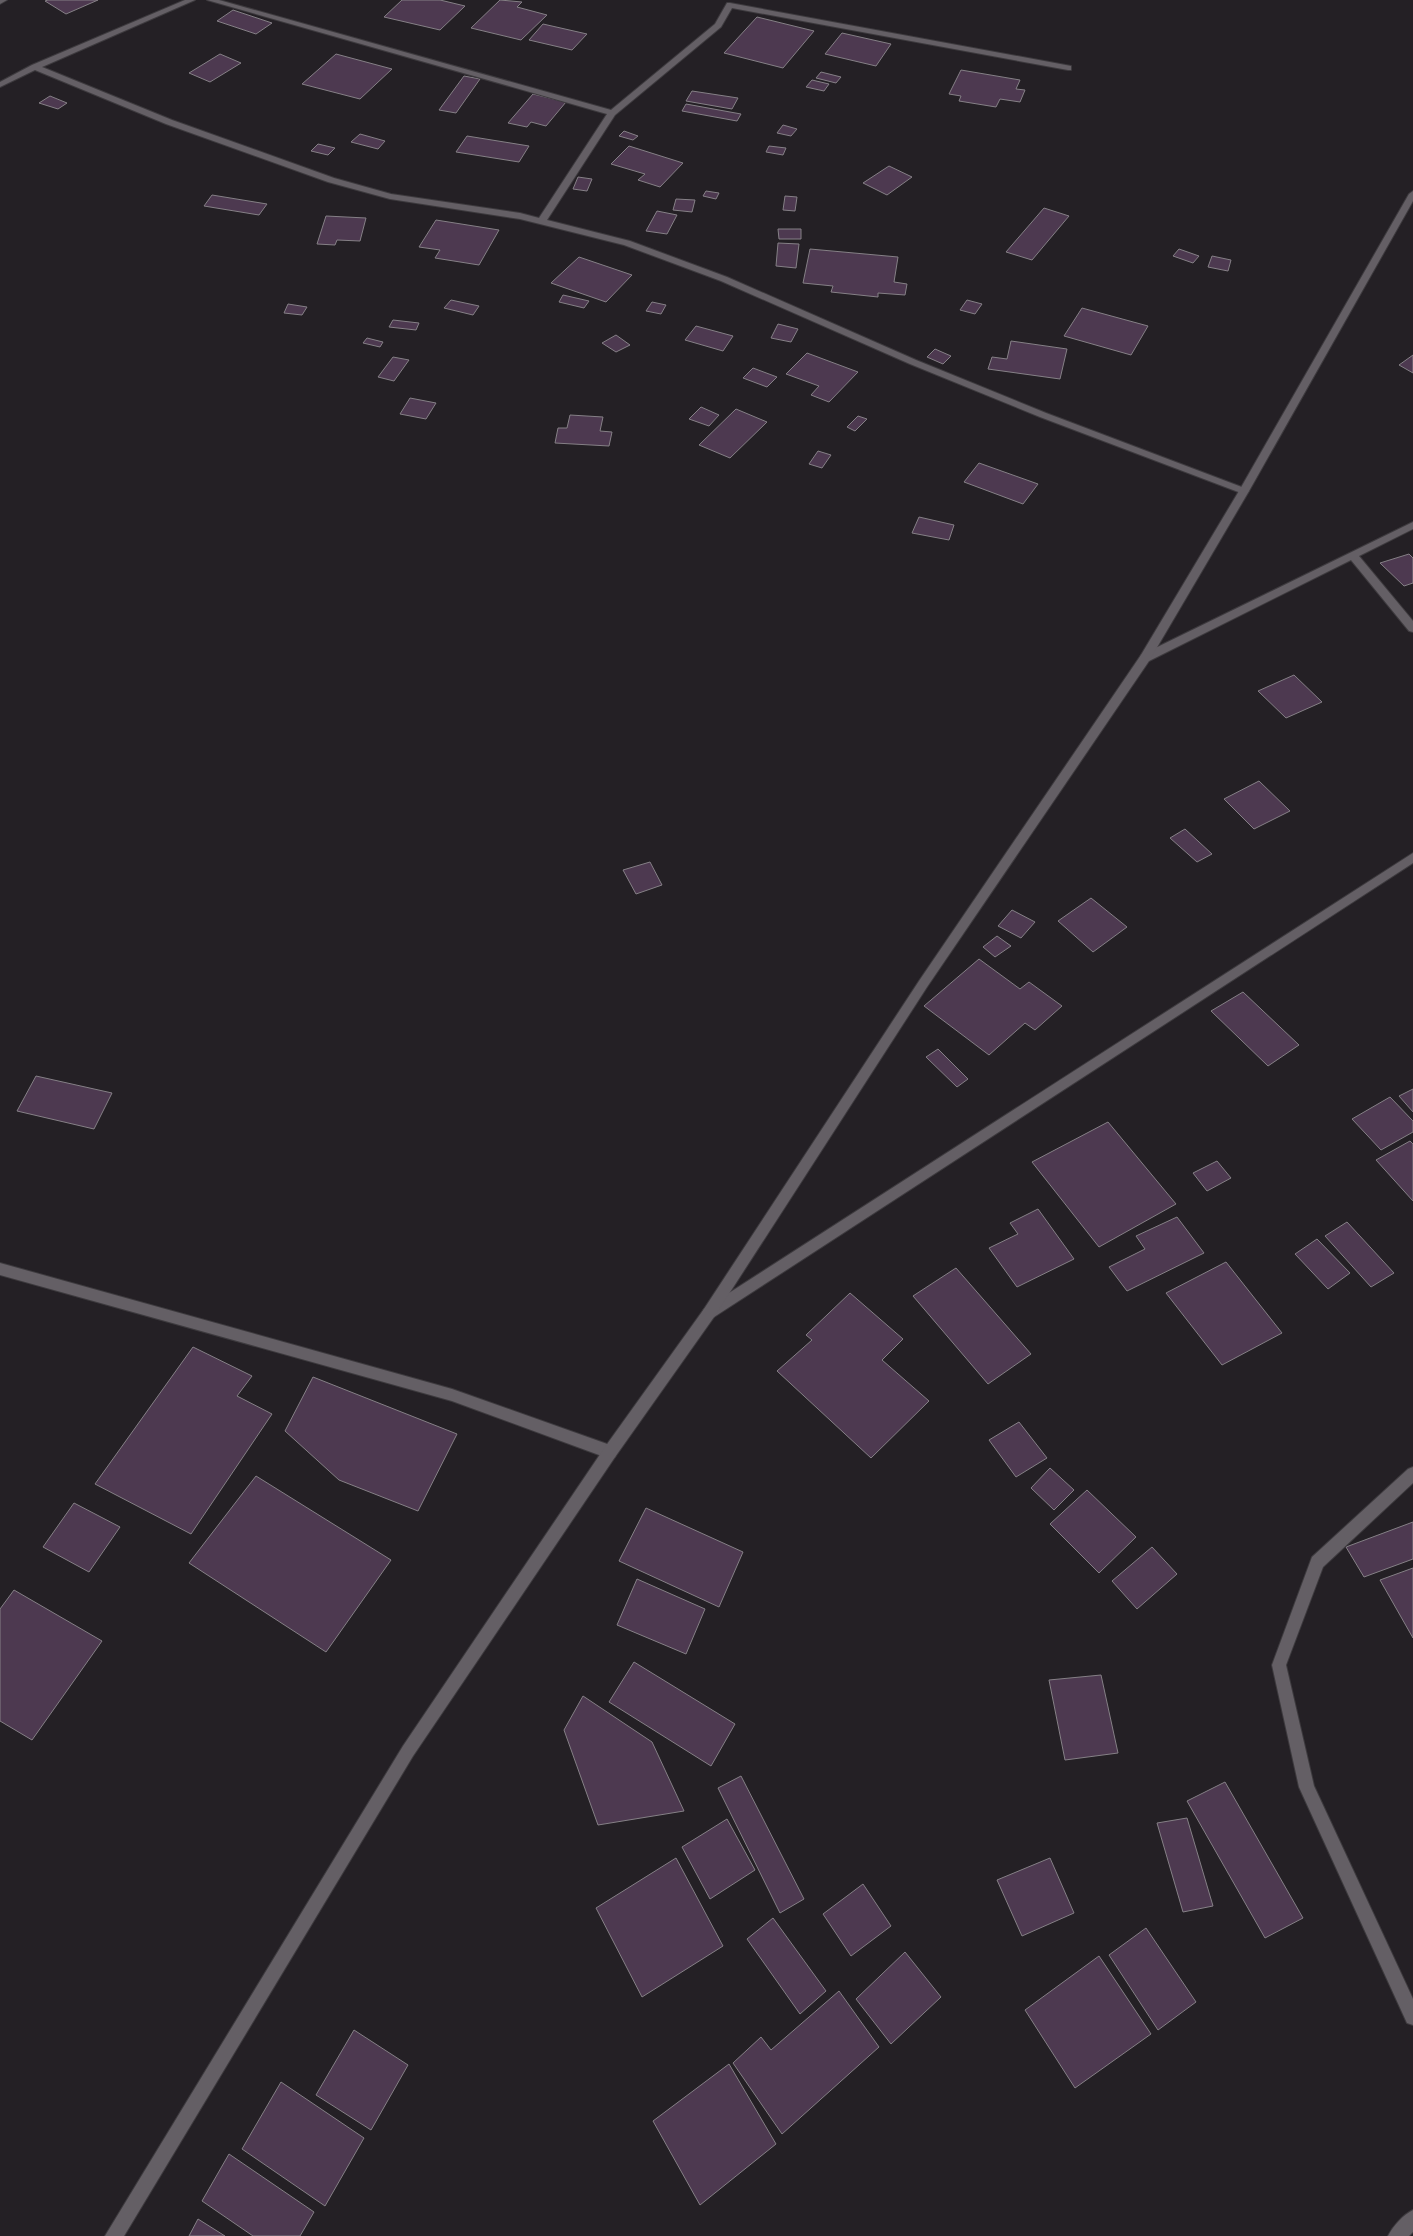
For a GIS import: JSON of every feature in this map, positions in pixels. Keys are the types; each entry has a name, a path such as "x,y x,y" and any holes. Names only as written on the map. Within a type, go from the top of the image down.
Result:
{"street":[{"path":"0,85 35,66 191,0"},
{"path":"212,0 612,113"},
{"path":"542,221 612,113 718,25 730,5 778,16 878,32 1068,68"},
{"path":"35,66 169,122 331,180 390,196 542,221 627,243 724,279 904,358 1043,415 1244,491"},
{"path":"114,2236 408,1751 610,1452 709,1313 923,984 1145,658 1244,491 1413,194"},
{"path":"1145,658 1413,525"},
{"path":"1353,556 1413,628"},
{"path":"709,1313 1413,857"},
{"path":"0,1268 452,1394 610,1452"},
{"path":"1413,1474 1317,1562 1279,1665 1307,1787 1413,2017"},
{"path":"1397,2236 1413,2219"}],"building":[{"path":"98,0 66,14 45,1"},
{"path":"402,0 440,0 465,6 440,30 384,17"},
{"path":"500,0 522,2 517,7 547,15 521,40 471,28"},
{"path":"233,10 272,23 256,34 217,21"},
{"path":"757,17 814,31 783,68 724,53"},
{"path":"543,24 587,34 572,50 529,40"},
{"path":"842,33 891,44 876,66 825,54"},
{"path":"220,54 241,63 210,82 189,73"},
{"path":"336,54 392,69 360,99 302,84"},
{"path":"961,70 1020,80 1016,89 1025,90 1020,102 1000,99 996,107 959,101 961,96 949,94"},
{"path":"821,72 841,77 836,83 816,78"},
{"path":"464,76 480,79 456,113 439,110"},
{"path":"812,80 829,84 824,91 806,87"},
{"path":"692,91 738,98 732,109 686,101"},
{"path":"533,94 566,102 546,126 531,122 527,127 508,123"},
{"path":"50,96 67,103 58,109 39,103"},
{"path":"686,104 741,114 737,121 682,111"},
{"path":"783,125 797,129 791,136 777,133"},
{"path":"624,131 638,136 633,140 619,136"},
{"path":"360,134 385,141 378,149 351,142"},
{"path":"467,136 529,146 519,162 456,152"},
{"path":"318,144 335,148 328,155 311,151"},
{"path":"629,146 683,163 660,187 638,180 645,174 611,164"},
{"path":"769,146 786,148 783,155 766,152"},
{"path":"889,166 912,177 887,195 863,183"},
{"path":"578,177 592,179 587,191 573,189"},
{"path":"706,191 719,193 716,199 703,196"},
{"path":"212,195 267,204 259,215 204,206"},
{"path":"785,196 797,197 795,211 783,210"},
{"path":"676,199 695,200 692,212 673,210"},
{"path":"1044,208 1069,216 1032,260 1006,252"},
{"path":"657,211 677,215 667,234 646,231"},
{"path":"326,216 366,218 360,241 337,240 335,245 317,244"},
{"path":"436,220 499,230 479,265 435,258 440,250 419,247"},
{"path":"778,229 801,229 801,239 779,239"},
{"path":"778,243 799,244 796,268 776,266"},
{"path":"810,249 898,257 894,282 907,284 905,295 878,293 878,297 831,292 833,286 803,283"},
{"path":"1179,249 1199,256 1193,263 1173,256"},
{"path":"1212,256 1231,260 1228,271 1208,267"},
{"path":"579,257 632,275 606,302 551,283"},
{"path":"563,295 589,301 584,308 559,302"},
{"path":"451,300 479,306 473,315 444,308"},
{"path":"967,300 982,304 975,314 960,310"},
{"path":"652,302 666,305 661,314 646,311"},
{"path":"288,304 307,307 302,315 284,313"},
{"path":"1082,308 1148,326 1131,355 1064,336"},
{"path":"393,320 419,323 416,330 389,327"},
{"path":"778,324 798,329 791,342 771,338"},
{"path":"696,326 733,336 723,351 685,340"},
{"path":"616,335 630,345 616,352 602,343"},
{"path":"367,338 383,342 380,347 363,343"},
{"path":"1011,341 1067,349 1060,379 988,369 992,357 1007,359"},
{"path":"935,349 951,356 943,364 927,357"},
{"path":"807,353 858,372 829,402 811,395 819,386 786,374"},
{"path":"1413,355 1413,373 1399,365"},
{"path":"393,357 409,360 394,381 378,377"},
{"path":"753,368 777,377 767,387 743,378"},
{"path":"410,398 436,403 426,419 400,414"},
{"path":"701,407 719,415 709,426 689,419"},
{"path":"736,409 767,422 730,458 699,445"},
{"path":"570,415 603,417 600,431 612,432 609,446 555,443 558,428 567,428"},
{"path":"858,416 867,419 855,431 847,427"},
{"path":"818,451 831,455 822,468 809,464"},
{"path":"979,463 1038,484 1023,504 964,482"},
{"path":"919,517 954,525 949,540 912,533"},
{"path":"1409,554 1413,558 1413,583 1404,586 1380,563"},
{"path":"1294,675 1322,702 1286,718 1258,691"},
{"path":"1259,781 1290,811 1254,829 1224,799"},
{"path":"1185,829 1212,854 1197,862 1170,838"},
{"path":"650,862 662,885 636,894 623,870"},
{"path":"1091,898 1127,927 1093,952 1058,921"},
{"path":"1012,910 1035,922 1021,938 998,926"},
{"path":"997,936 1011,946 995,957 983,947"},
{"path":"979,959 1020,989 1029,982 1062,1006 1035,1030 1025,1023 989,1055 924,1006"},
{"path":"1243,992 1299,1045 1268,1066 1211,1011"},
{"path":"938,1049 968,1079 957,1087 926,1057"},
{"path":"36,1076 112,1093 94,1129 17,1111"},
{"path":"1413,1089 1413,1112 1399,1096"},
{"path":"1390,1097 1413,1121 1413,1132 1381,1150 1352,1119"},
{"path":"1108,1122 1176,1204 1099,1247 1032,1162"},
{"path":"1410,1141 1413,1144 1413,1201 1376,1160"},
{"path":"1217,1161 1231,1178 1207,1191 1193,1173"},
{"path":"1038,1209 1074,1259 1017,1287 989,1248 1018,1234 1010,1223"},
{"path":"1177,1217 1204,1253 1127,1291 1109,1267 1145,1249 1136,1236"},
{"path":"1347,1222 1394,1273 1371,1287 1325,1236"},
{"path":"1317,1239 1350,1273 1328,1289 1295,1254"},
{"path":"1226,1262 1282,1333 1222,1365 1166,1293"},
{"path":"956,1268 1031,1354 988,1384 913,1296"},
{"path":"850,1293 903,1339 882,1360 929,1401 871,1458 777,1371 812,1340 806,1335"},
{"path":"193,1347 252,1376 237,1396 272,1414 191,1534 95,1484"},
{"path":"313,1377 457,1434 418,1511 339,1480 285,1431"},
{"path":"1019,1422 1047,1458 1016,1477 989,1440"},
{"path":"1050,1468 1074,1490 1054,1510 1031,1488"},
{"path":"256,1476 391,1560 326,1652 189,1563"},
{"path":"1087,1490 1136,1537 1099,1573 1050,1524"},
{"path":"74,1503 120,1527 89,1572 43,1547"},
{"path":"646,1508 743,1552 719,1607 619,1561"},
{"path":"1413,1522 1413,1559 1364,1577 1346,1547"},
{"path":"1152,1547 1177,1574 1137,1609 1112,1581"},
{"path":"1413,1568 1413,1638 1380,1580"},
{"path":"637,1579 705,1609 686,1654 617,1625"},
{"path":"14,1590 102,1641 32,1740 0,1721 0,1609"},
{"path":"634,1662 735,1724 711,1766 609,1702"},
{"path":"1101,1675 1118,1753 1065,1760 1049,1680"},
{"path":"583,1696 652,1742 684,1811 598,1825 564,1730"},
{"path":"741,1776 804,1899 780,1913 718,1788"},
{"path":"1225,1782 1303,1918 1265,1938 1187,1801"},
{"path":"1187,1818 1213,1906 1183,1912 1157,1823"},
{"path":"727,1819 755,1870 710,1899 682,1847"},
{"path":"676,1858 723,1946 642,1997 596,1908"},
{"path":"1050,1858 1074,1913 1022,1936 997,1880"},
{"path":"863,1884 891,1926 851,1956 823,1914"},
{"path":"773,1918 826,1991 800,2014 747,1939"},
{"path":"1146,1928 1196,2002 1158,2030 1109,1955"},
{"path":"905,1952 941,1997 891,2044 856,1999"},
{"path":"1099,1956 1151,2034 1075,2088 1025,2010"},
{"path":"839,1991 879,2047 782,2134 733,2063 761,2037 771,2050"},
{"path":"354,2030 408,2065 371,2130 316,2095"},
{"path":"729,2064 776,2144 700,2205 653,2121"},
{"path":"281,2082 364,2138 325,2206 242,2149"},
{"path":"229,2154 314,2212 300,2236 253,2236 202,2201"},
{"path":"198,2219 225,2236 189,2236"}]}
